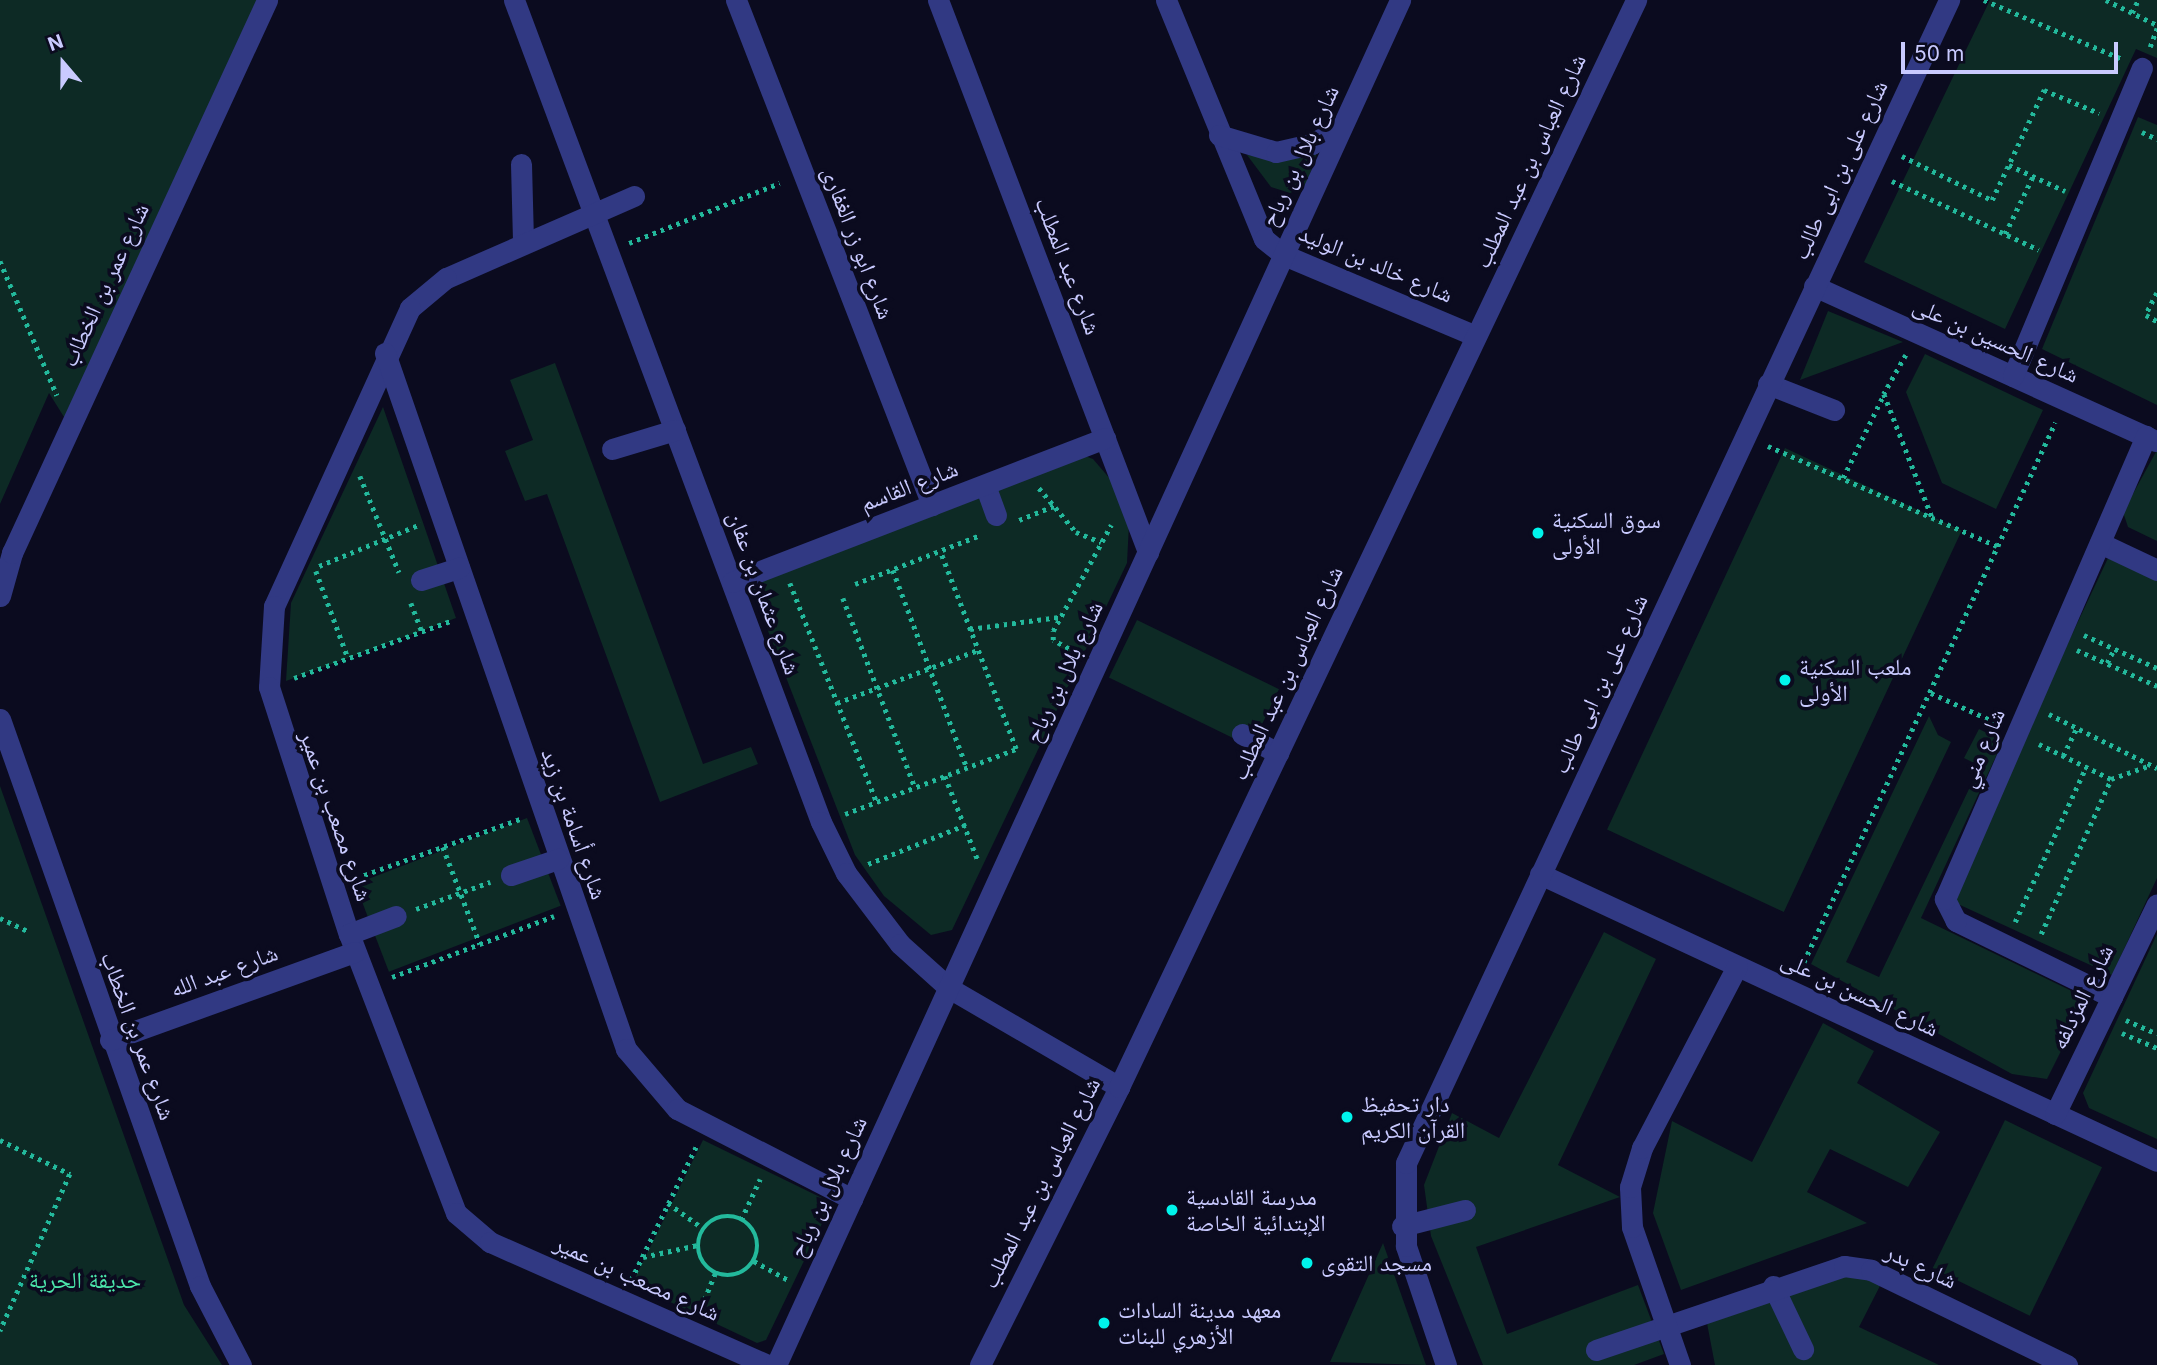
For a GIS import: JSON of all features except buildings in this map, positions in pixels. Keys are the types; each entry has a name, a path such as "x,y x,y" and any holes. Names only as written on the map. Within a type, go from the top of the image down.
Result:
{"street":[{"name":"شارع عمر بن الخطاب","path":"0,596 12,553 69,425 267,0"},
{"name":"شارع عثمان بن عفان","path":"514,0 821,822 846,873 900,944 949,988 1119,1087"},
{"name":"شارع ابو زر الغفارى","path":"736,0 932,505"},
{"name":"شارع عبد المطلب","path":"938,0 1148,552"},
{"name":"شارع خالد بن الوليد","path":"1166,0 1256,228 1284,255 1476,336"},
{"name":"شارع بلال بن رباح","path":"776,1365 1401,0"},
{"name":"شارع العباس بن عبد المطلب","path":"980,1365 1119,1087 1636,0"},
{"name":"شارع على بن ابى طالب","path":"1446,1365 1402,1226 1406,1163 1949,0"},
{"path":"2013,376 2142,68"},
{"path":"1219,135 1276,152 1312,144 1343,124"},
{"path":"521,164 523,243"},
{"name":"شارع مصعب بن عمير","path":"634,196 523,243 426,292 401,321 284,580 268,633 269,687 352,943 456,1213 490,1242 768,1365"},
{"name":"شارع الحسين بن على","path":"1814,286 2152,439"},
{"name":"شارع أسامة بن زيد","path":"385,354 626,1049 656,1090 706,1128 852,1199"},
{"path":"1768,384 1834,410"},
{"path":"612,449 675,430"},
{"name":"شارع القاسم","path":"732,582 1105,438"},
{"name":"شارع مني","path":"2105,1010 2031,958 1956,921 1945,899 2100,543 2152,439"},
{"path":"985,485 998,524"},
{"path":"2100,543 2157,570"},
{"path":"411,588 459,568"},
{"name":"شارع عمر بن الخطاب","path":"0,719 110,1040 200,1286 241,1365"},
{"path":"1242,734 1278,752"},
{"path":"511,875 558,859"},
{"name":"شارع الحسن بن على","path":"1540,874 2157,1161"},
{"name":"شارع المزدلفه","path":"2055,1114 2157,904"},
{"name":"شارع عبد الله","path":"110,1040 352,943 396,916"},
{"path":"1680,1365 1632,1227 1630,1187 1642,1148 1737,966"},
{"path":"1402,1226 1465,1210"},
{"name":"شارع بدر","path":"1596,1350 1829,1267 1871,1270 2067,1365"},
{"path":"1773,1286 1803,1349"}],"path":[{"path":"1984,0 2142,68"},
{"path":"2105,0 2157,25"},
{"path":"2132,13 2138,0"},
{"path":"1880,145 1992,200 2043,90 2119,122"},
{"path":"2009,165 2087,200"},
{"path":"1869,170 2062,261"},
{"path":"608,251 803,174"},
{"path":"2005,234 2033,176"},
{"path":"0,261 69,425"},
{"path":"2157,293 2146,315 2157,321"},
{"path":"1843,478 1884,394 1919,333"},
{"path":"1884,394 1932,517"},
{"path":"1791,991 2066,400"},
{"path":"1745,436 1998,546"},
{"path":"346,441 385,538 411,588 422,631"},
{"path":"1020,471 1056,505 1076,532 1101,542"},
{"path":"1098,661 1053,640 1059,617 1127,497"},
{"path":"855,584 940,551 998,524 1056,505"},
{"path":"284,580 441,516"},
{"path":"821,822 1016,749 940,551"},
{"path":"782,563 877,803"},
{"path":"315,567 348,658"},
{"path":"893,570 967,768"},
{"path":"843,598 915,788"},
{"path":"269,687 474,612"},
{"path":"970,629 1059,617"},
{"path":"2061,634 2114,649 2157,668"},
{"path":"2061,634 2107,663 2157,686"},
{"path":"2107,663 2114,649"},
{"path":"837,703 978,650"},
{"path":"2030,705 2157,768"},
{"path":"2063,756 2077,727"},
{"path":"2004,945 2086,767"},
{"path":"945,776 992,894"},
{"path":"2031,958 2111,779"},
{"path":"333,886 542,811"},
{"path":"846,873 965,825"},
{"path":"443,847 480,944"},
{"path":"396,916 511,875"},
{"path":"368,985 575,908"},
{"path":"0,918 30,932"},
{"path":"2105,1010 2157,1034"},
{"path":"2105,1010 2157,1048"},
{"path":"621,1300 706,1128"},
{"path":"0,1140 70,1174 0,1331"},
{"path":"741,1220 769,1159"},
{"path":"668,1203 704,1228"},
{"path":"698,1245 704,1228 717,1219 741,1220 756,1237 754,1261 737,1275 715,1273"},
{"path":"642,1257 698,1245"},
{"path":"698,1245 715,1273"},
{"path":"754,1261 810,1291"},
{"path":"691,1331 715,1273"}],"green space":[{"path":"0,0 267,0 69,425 49,393 0,504"},
{"path":"1990,0 2157,0 2157,58 2136,49 2005,329 1864,262"},
{"path":"2138,117 2157,125 2157,405 2042,349"},
{"path":"1319,146 1306,186 1290,193 1271,187 1247,155 1278,156"},
{"path":"1828,311 1903,342 1800,380"},
{"path":"1925,354 2043,410 1996,509 1942,483 1906,392"},
{"path":"555,363 703,764 751,747 758,764 660,802 547,494 525,501 505,451 533,440 510,380"},
{"path":"383,407 456,618 286,681 291,603"},
{"name":"ملعب السكنية الأولى","path":"1785,448 1962,530 1784,912 1607,830"},
{"path":"2157,450 2157,541 2128,527 2123,512"},
{"path":"1077,453 1093,459 1111,480 1129,524 1127,563 952,930 931,935 884,896 855,855 749,582"},
{"path":"2109,556 2157,578 2157,878 2112,975 1947,899"},
{"path":"1137,620 1279,689 1251,747 1109,678"},
{"path":"1929,716 1938,735 1951,742 1846,962 1879,977 1980,766 1964,758 1979,729 2003,741 1921,918 2080,995 2083,1007 2047,1079 2012,1074 1811,964"},
{"name":"حديقة الحرية","path":"0,786 184,1305 222,1365 0,1365"},
{"path":"527,818 561,906 389,972 355,884"},
{"path":"1604,932 1656,959 1558,1165 1620,1197 1476,1247 1507,1334 1638,1285 1664,1354 1634,1365 1483,1365 1431,1236 1424,1185 1452,1113 1499,1138"},
{"path":"2157,934 2157,1139 2089,1108 2083,1093"},
{"path":"1823,1023 1874,1051 1857,1083 1940,1132 1908,1187 1830,1149 1807,1192 1867,1223 1681,1290 1653,1213 1672,1121 1752,1162"},
{"path":"2005,1120 2102,1167 2030,1316 1933,1268"},
{"path":"703,1140 822,1198 828,1211 766,1340 757,1343 632,1284"},
{"path":"1383,1243 1426,1365 1330,1362"},
{"path":"1849,1268 1883,1280 1859,1327 1939,1365 1715,1365 1706,1318"}],"place":[{"name":"سوق السكنية الأولى","path":"1538,533"},
{"name":"ملعب السكنية الأولى","path":"1785,680"},
{"name":"دار تحفيظ القرآن الكريم","path":"1347,1117"},
{"name":"مدرسة القادسية الإبتدائية الخاصة","path":"1172,1210"},
{"name":"مسجد التقوى","path":"1307,1263"},
{"name":"معهد مدينة السادات الأزهري للبنات","path":"1104,1323"}]}
